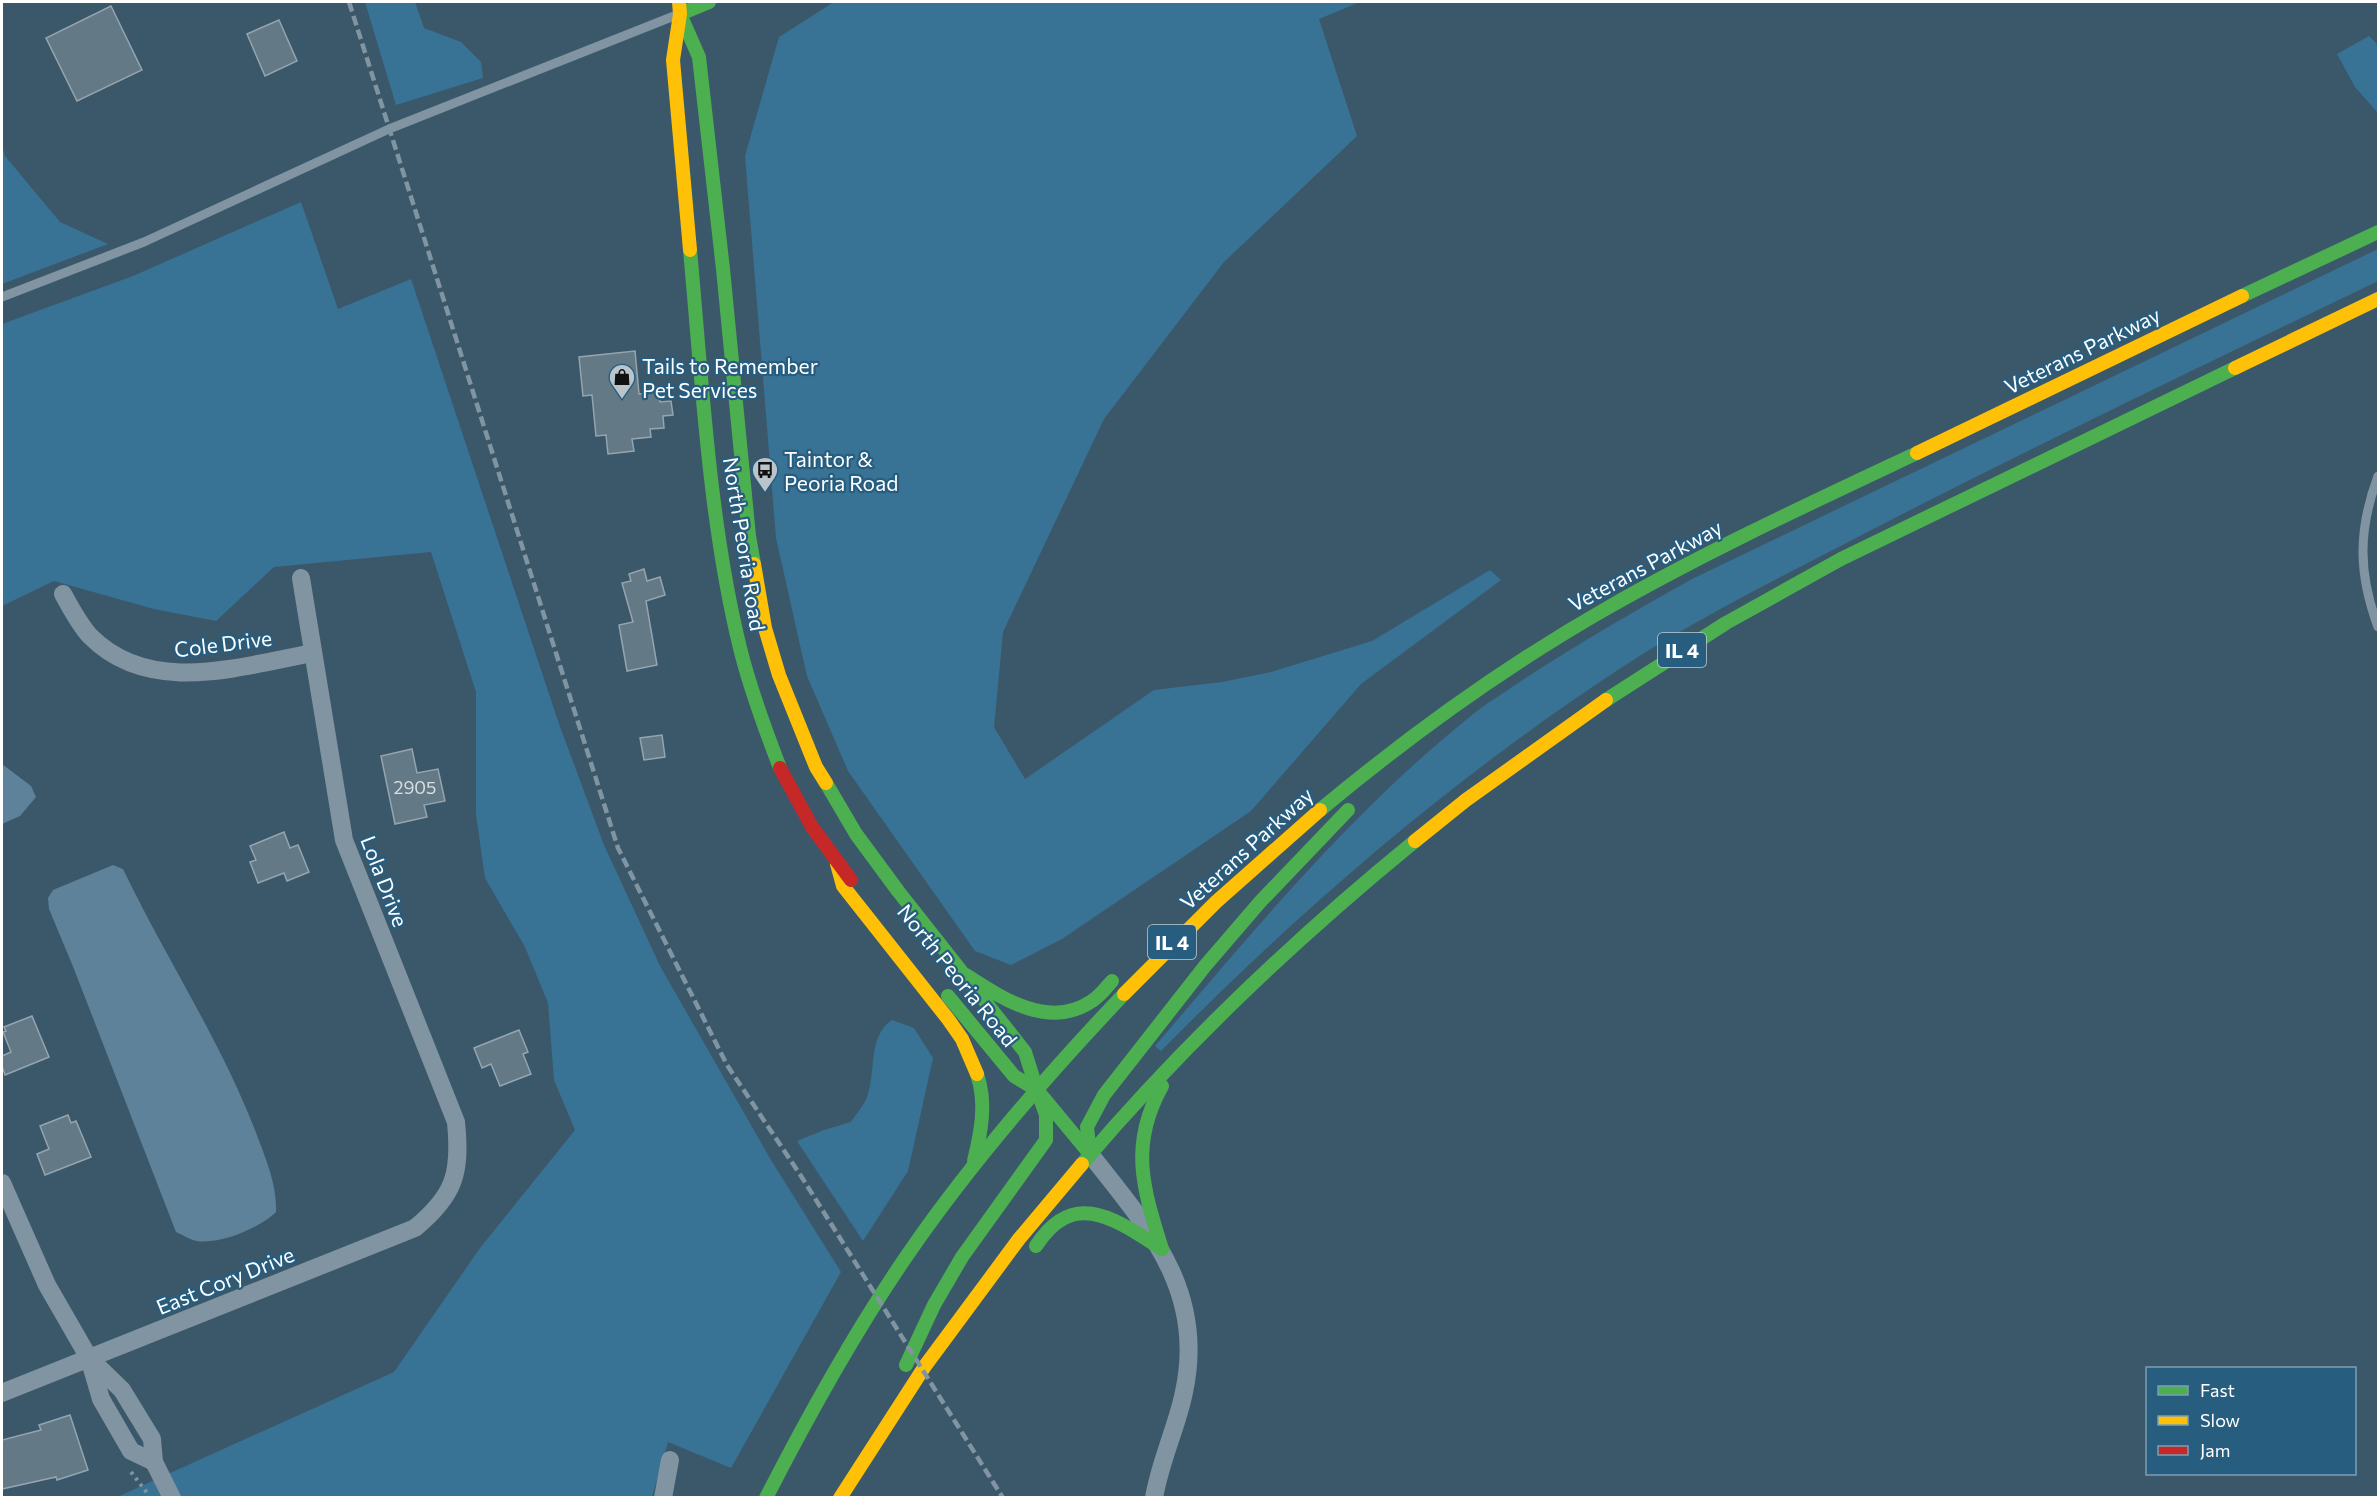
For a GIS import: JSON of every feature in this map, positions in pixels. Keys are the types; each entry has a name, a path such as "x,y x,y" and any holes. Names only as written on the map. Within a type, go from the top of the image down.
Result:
{"main road":[{"path":"680,8 710,2"},
{"name":"North Peoria Road","path":"680,8 673,60 697,331 723,570 733,623 747,674 784,778 816,834 837,864 906,942"},
{"name":"North Peoria Road","path":"680,8 699,57 723,269 749,536 765,628 779,675 816,767 856,834 1025,1052 1037,1090"},
{"name":"Veterans Parkway","path":"1037,1090 1112,1004 1170,944 1320,808 1420,731 1566,632 1621,600 1746,534 2379,232"},
{"name":"IL 4","path":"1090,1154 1178,1056 1257,977 1380,868 1527,753 1667,660 1789,587 1893,532 2379,299"},
{"path":"1371,787 1420,731"},
{"path":"840,1497 963,1312 1090,1154 1087,1128 1094,1111 1141,1046 1226,941 1292,867 1355,803"},
{"path":"1263,842 1320,808"},
{"path":"837,864 843,886 949,1019 969,1048 980,1081 983,1100 981,1138 970,1171"},
{"path":"966,975 1004,1000 1026,1009 1047,1013 1068,1011 1089,1004 1125,967"},
{"name":"North Peoria Road","path":"941,987 1014,1076 1037,1090 1090,1154"},
{"path":"1162,1249 1146,1197 1142,1152 1148,1112 1178,1056"},
{"path":"766,1497 820,1398 893,1276 970,1171 1037,1090 1047,1112 1049,1128 1046,1140 962,1257 934,1305 852,1478"},
{"path":"1026,1258 1055,1222 1081,1213 1112,1219 1162,1249"},
{"path":"963,1312 990,1302"}],"street":[{"name":"Lola Drive","path":"301,578 344,840 456,1122 459,1152 456,1172 450,1188"},
{"name":"Cole Drive","path":"63,594 90,636 124,661 146,668 170,673 198,673 313,653"},
{"path":"1090,1154 1162,1249 1172,1270 1185,1313 1188,1366 1184,1391 1154,1497"},
{"path":"2,1183 47,1285 89,1358 122,1390 152,1439 154,1462 172,1497"},
{"name":"East Cory Drive","path":"2,1393 415,1228 431,1215 450,1188"},
{"path":"663,1497 670,1460"}],"lane":[{"path":"2,297 144,242 389,129 680,8"},
{"path":"2379,476 2366,514 2362,544 2368,595 2379,627"}],"path":[{"path":"130,1471 150,1497"}],"shaded area":[{"path":"365,2 415,2 424,28 461,42 481,62 483,78 396,105"},
{"path":"834,2 1360,2 1319,19 1357,136 1224,262 1104,419 1003,632 994,727 1025,779 1154,690 1222,682 1271,672 1372,641 1490,570 1501,580 1361,684 1251,811 1062,939 1011,965 975,951 848,771 807,676 776,538 745,156 779,37"},
{"path":"2369,36 2378,45 2378,113 2355,87 2337,54"},
{"path":"2,144 5,156 60,222 108,244 2,284"},
{"path":"301,202 338,309 411,279 559,724 604,845 660,966 771,1160 841,1272 731,1468 668,1442 652,1497 117,1497 394,1372 480,1248 575,1130 554,1080 548,1003 525,947 485,878 476,815 476,692 431,552 274,567 216,621 154,609 54,581 2,606 2,324 133,276"},
{"path":"2378,249 2378,281 1943,494 1728,605 1638,657 1573,700 1448,792 1388,841 1272,943 1161,1051 1155,1046 1267,915 1385,791 1478,710 1524,679 1692,579"},
{"path":"2,764 31,786 36,797 20,816 2,824"},
{"path":"113,865 123,869 211,1035 244,1103 271,1174 276,1212 260,1224 237,1235 203,1241 193,1240 176,1232 49,909 48,898 53,890"},
{"path":"892,1020 914,1028 933,1058 908,1171 863,1241 797,1141 851,1122 867,1097 879,1035"}],"building":[{"path":"111,6 142,70 77,101 46,38"},
{"path":"279,20 297,61 265,76 247,34"},
{"path":"635,351 639,394 659,392 660,402 671,401 673,415 663,416 664,428 650,429 651,437 632,439 634,451 608,454 606,435 596,436 592,395 583,396 579,357"},
{"path":"644,569 647,581 660,577 665,595 646,601 657,665 627,671 619,625 633,622 622,583 631,581 629,574"},
{"path":"662,735 665,757 644,760 640,738"},
{"path":"412,749 417,773 438,769 445,801 424,805 427,817 395,824 381,756"},
{"path":"284,832 290,848 298,845 309,872 287,881 284,873 258,883 250,862 256,860 250,846"},
{"path":"32,1016 49,1057 5,1075 2,1056 11,1052 3,1032 6,1031 4,1027"},
{"path":"519,1030 528,1052 523,1054 531,1074 500,1086 491,1064 482,1068 474,1048"},
{"path":"68,1115 71,1123 76,1121 91,1157 45,1175 37,1154 49,1149 40,1126"},
{"path":"70,1415 88,1470 57,1480 56,1477 2,1489 2,1440 41,1430 39,1425"}],"railway":[{"path":"349,2 618,848 727,1065 801,1176 1003,1498"}],"traffic: fast":[{"path":"680,14 709,2"},
{"path":"680,14 699,57 723,269 749,536 754,564"},
{"path":"2242,296 2378,232"},
{"path":"690,250 708,450 729,600 744,663 780,768"},
{"path":"1606,700 1726,623 1841,559 2235,368"},
{"path":"1320,810 1460,702 1571,629 1723,546 1917,453"},
{"path":"826,783 856,834 898,891 1025,1052 1037,1090"},
{"path":"1090,1154 1087,1127 1104,1095 1205,966 1260,902 1348,810"},
{"path":"1082,1164 1159,1078 1241,995 1326,916 1415,841"},
{"path":"966,975 995,993 1027,1008 1059,1013 1076,1009 1092,1001 1112,981"},
{"path":"766,1498 851,1343 888,1283 932,1219 1011,1120 1124,994"},
{"path":"948,996 1014,1076 1037,1090 1090,1154"},
{"path":"974,1161 981,1128 982,1107 977,1074"},
{"path":"1162,1086 1145,1128 1142,1147 1145,1186 1162,1249"},
{"path":"906,1365 934,1305 962,1257 1046,1140 1046,1115 1037,1090"},
{"path":"1036,1246 1050,1228 1065,1218 1080,1213 1096,1214 1112,1220 1162,1249"}],"traffic: slow":[{"path":"679,2 680,14 673,60 690,250"},
{"path":"1917,453 2242,296"},
{"path":"2235,368 2378,299"},
{"path":"754,564 765,628 779,675 816,767 826,783"},
{"path":"1415,841 1466,800 1606,700"},
{"path":"1124,994 1216,902 1320,810"},
{"path":"837,864 843,886 948,1019 962,1039 977,1074"},
{"path":"840,1498 925,1366 1019,1239 1082,1164"}],"traffic: jam":[{"path":"780,768 812,827 851,880"}],"place":[{"name":"Tails to Remember Pet Services","path":"622,400"},
{"name":"Taintor & Peoria Road","path":"765,493"}]}
